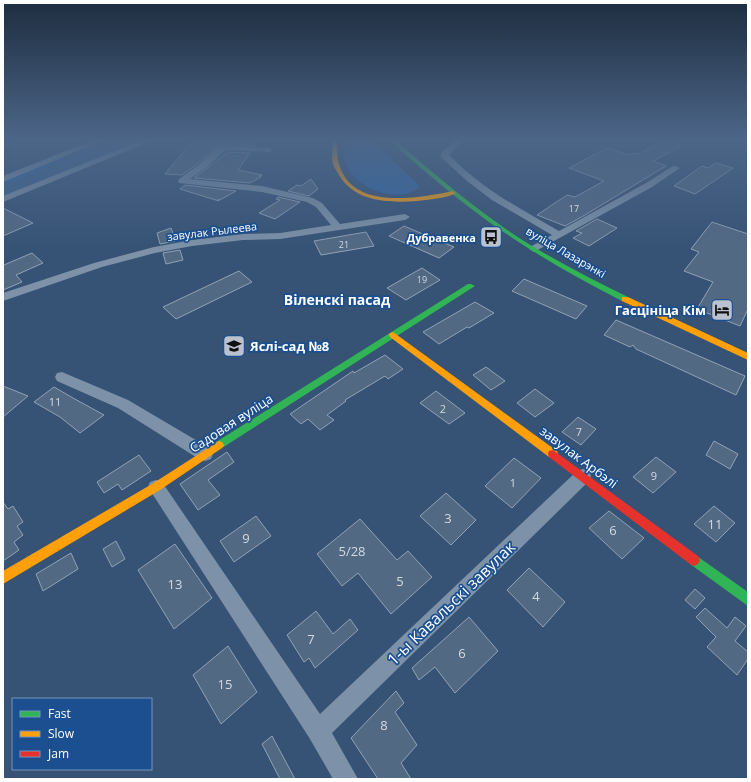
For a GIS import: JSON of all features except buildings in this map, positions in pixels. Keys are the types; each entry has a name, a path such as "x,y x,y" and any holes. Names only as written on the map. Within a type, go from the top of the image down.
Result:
{"street":[{"path":"3,199 61,175"},
{"path":"190,175 182,181 262,189 310,200 319,205 337,227"},
{"path":"343,175 347,182 362,193 374,198 392,201 411,201 453,193"},
{"name":"вуліца Лазарэнкі","path":"433,175 453,193 500,228 534,249 635,304 748,357"},
{"path":"467,175 487,193 522,215 559,234"},
{"path":"534,249 664,175"},
{"name":"завулак Рылеева","path":"3,297 98,265 154,250 192,243 243,237 280,236 405,217"},
{"name":"Садовая вуліца","path":"3,578 156,487 205,454 471,286"},
{"name":"завулак Арбэлі","path":"393,335 748,600"},
{"path":"62,377 123,404 205,454"},
{"name":"1-ы Кавальскі завулак","path":"318,730 583,476"},
{"path":"156,487 318,730 346,779"}],"shaded area":[{"path":"17,175 55,175 3,197 3,181"},
{"path":"409,175 418,184 419,188 409,193 396,195 387,194 369,188 354,176"}],"waterway":[{"name":"Дубравенка","path":"3,192 43,175"}],"traffic: fast":[{"path":"433,175 473,208 518,240 589,281 625,299"},
{"path":"219,445 471,286"},
{"path":"694,560 748,600"}],"traffic: slow":[{"path":"342,175 346,182 358,191 372,197 388,200 404,200 453,193"},
{"path":"625,299 748,357"},
{"path":"393,335 553,454"},
{"path":"3,578 156,487 219,445"}],"traffic: jam":[{"path":"553,454 694,560"}],"place":[{"name":"Дубравенка","path":"491,237"},
{"name":"Гасцініца Кім","path":"722,310"},
{"name":"Яслі-сад №8","path":"234,346"}],"district":[{"name":"Віленскі пасад","path":"337,299"}]}
